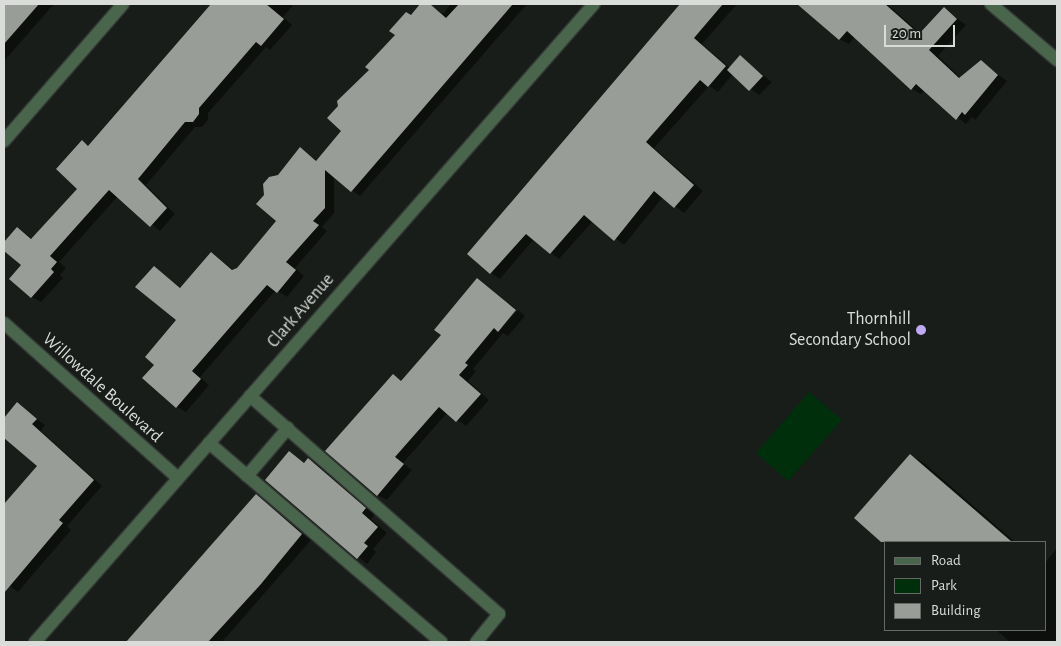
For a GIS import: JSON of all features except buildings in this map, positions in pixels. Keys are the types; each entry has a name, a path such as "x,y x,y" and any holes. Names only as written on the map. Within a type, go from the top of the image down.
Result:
{"street":[{"path":"4,141 123,4"},
{"name":"Clark Avenue","path":"35,642 594,4"},
{"path":"991,4 1057,60"},
{"name":"Willowdale Boulevard","path":"4,323 178,478"},
{"path":"250,396 499,614 476,642"},
{"path":"247,476 288,428"},
{"path":"209,443 441,642"}],"green space":[{"path":"809,392 842,420 788,481 756,453"}],"place":[{"name":"Thornhill Secondary School","path":"921,330"}]}
